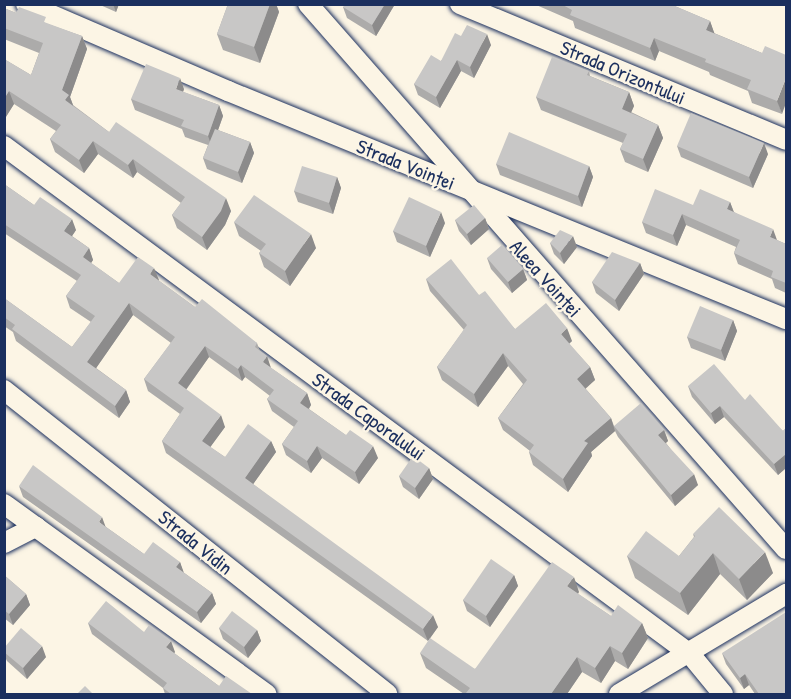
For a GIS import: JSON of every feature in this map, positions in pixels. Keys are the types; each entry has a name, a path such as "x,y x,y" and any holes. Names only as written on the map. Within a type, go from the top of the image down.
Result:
{"street":[{"name":"Strada Voinței","path":"26,4 467,189 786,319"},
{"name":"Aleea Voinței","path":"308,4 467,189 786,549"},
{"name":"Strada Orizontului","path":"460,4 786,140"},
{"name":"Strada Caporalului","path":"4,146 690,654 723,694"},
{"name":"Strada Vidin","path":"4,390 387,694"},
{"path":"4,504 266,694"},
{"path":"4,543 36,527"},
{"path":"619,694 690,654 786,594"}],"building":[{"path":"228,4 270,4 254,47 217,34"},
{"path":"345,4 385,4 372,25 343,7"},
{"path":"561,4 670,4 710,21 706,30 762,53 765,46 786,55 786,78 777,101 747,89 751,80 705,62 706,59 654,38 650,48 570,15 572,10"},
{"path":"19,7 46,17 44,22 82,36 62,90 69,95 65,100 109,132 116,122 226,198 221,211 202,237 172,215 185,197 133,159 128,165 93,141 79,160 50,139 61,125 9,91 4,99 4,59 31,75 43,43 4,28 4,8 16,13"},
{"path":"467,25 487,34 470,67 457,60 436,97 414,84 431,55 441,61 455,33 461,36"},
{"path":"552,57 589,71 587,75 629,92 622,109 658,125 643,159 620,149 627,134 536,97"},
{"path":"146,64 180,78 176,89 219,105 208,136 181,126 184,120 131,99"},
{"path":"691,113 764,143 749,177 677,146"},
{"path":"215,129 250,142 238,172 203,158"},
{"path":"509,132 589,166 578,196 496,164"},
{"path":"302,166 337,177 329,203 294,191"},
{"path":"4,184 34,205 40,197 72,219 64,231 89,248 83,257 119,283 138,257 154,268 150,274 195,307 202,299 257,343 255,347 267,356 263,362 307,393 300,403 346,435 350,430 373,446 355,472 317,446 307,461 282,444 298,421 267,399 274,390 241,365 238,369 205,346 178,383 221,415 202,441 225,457 248,424 271,441 245,478 433,615 423,629 162,441 184,408 144,379 175,337 129,303 87,362 126,390 115,406 12,329 15,325 4,317 4,298 72,347 95,316 66,296 81,275 4,224"},
{"path":"655,189 693,205 700,189 730,202 727,209 773,229 770,237 786,244 786,283 771,277 773,271 734,253 740,240 682,214 673,235 642,222"},
{"path":"254,195 311,234 285,271 259,253 266,244 234,222"},
{"path":"409,197 441,212 426,246 393,231"},
{"path":"474,205 485,218 467,234 455,220"},
{"path":"560,230 573,236 560,253 550,243"},
{"path":"502,245 523,269 508,282 487,258"},
{"path":"612,252 640,263 615,300 592,282"},
{"path":"451,259 479,295 485,291 515,329 546,303 567,328 561,334 590,367 577,379 611,418 584,441 588,443 563,479 529,452 534,445 498,418 527,380 503,353 474,394 437,367 467,325 426,279"},
{"path":"700,306 733,320 721,350 687,337"},
{"path":"714,364 745,400 750,394 783,431 786,428 786,454 774,464 720,406 711,413 688,386"},
{"path":"641,403 664,430 658,435 694,474 671,495 614,426"},
{"path":"413,456 429,468 415,488 399,476"},
{"path":"33,465 102,517 99,522 144,554 153,542 180,562 176,567 212,593 197,612 19,486"},
{"path":"719,507 765,552 739,579 713,553 680,593 627,556 646,531 679,556 695,536 693,534"},
{"path":"491,559 514,575 486,616 463,600"},
{"path":"552,562 574,577 567,586 611,616 618,605 642,623 622,653 610,646 595,668 577,657 551,694 468,694 466,693 470,688 420,653 430,638 475,669"},
{"path":"4,575 26,594 9,614 4,610"},
{"path":"106,601 144,632 149,625 171,641 166,647 219,686 226,676 252,694 171,694 163,688 167,683 88,623"},
{"path":"232,611 257,630 244,647 219,628"},
{"path":"786,612 786,694 759,694 745,674 740,678 722,653"},
{"path":"21,628 42,646 23,668 4,652 4,648"},
{"path":"85,686 93,694 77,694"}]}
